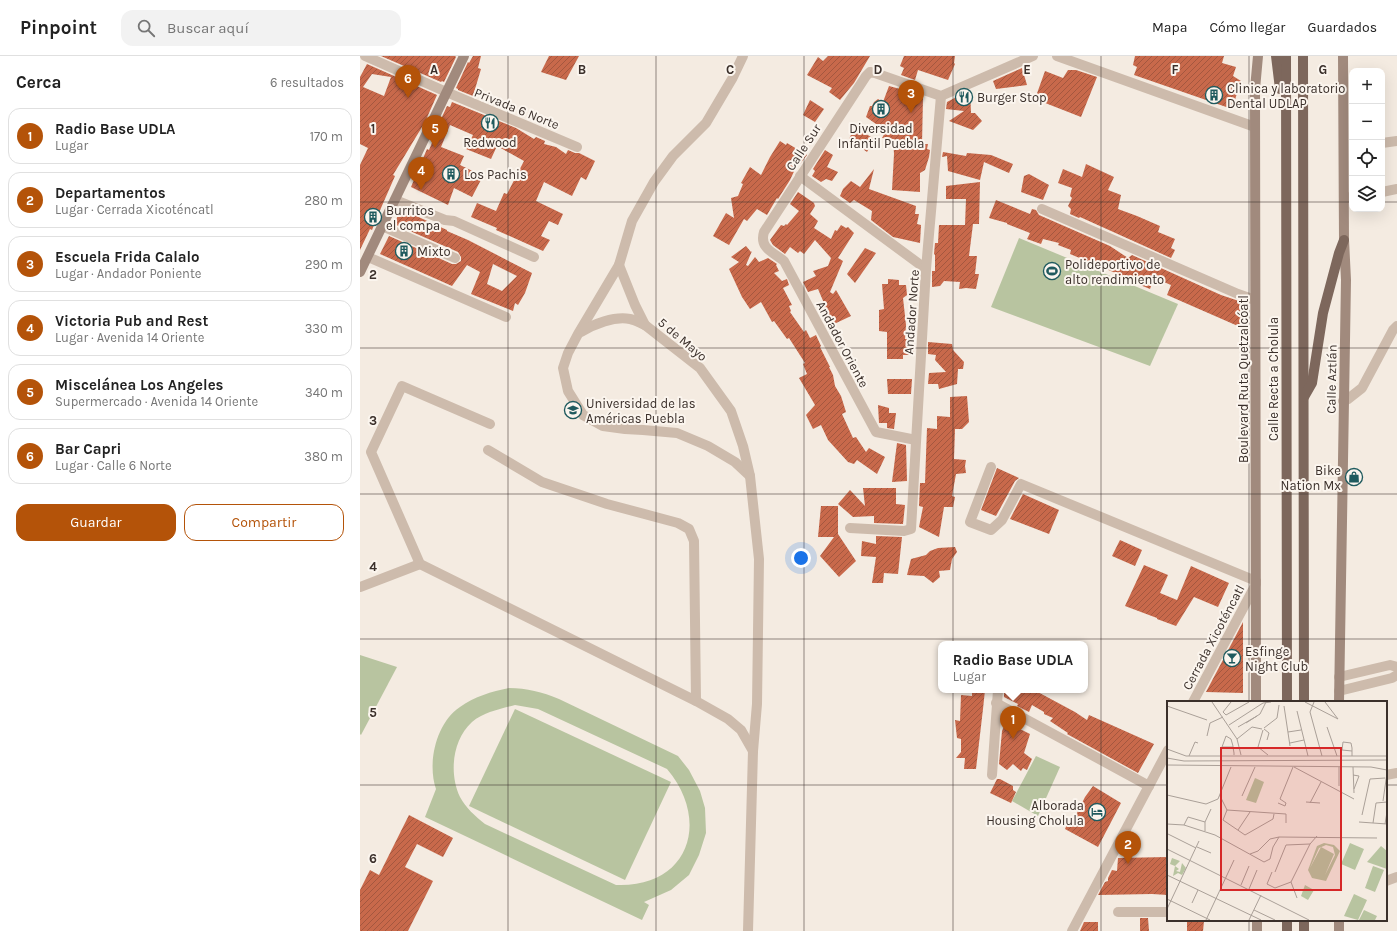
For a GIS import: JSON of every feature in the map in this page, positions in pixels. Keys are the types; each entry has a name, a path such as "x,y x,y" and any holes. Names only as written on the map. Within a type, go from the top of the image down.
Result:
{"main road":[{"path":"360,272 464,56"},
{"name":"Boulevard Ruta Quetzalcóatl","path":"1256,701 1255,89 1258,56"},
{"path":"1276,56 1285,121"},
{"name":"Calle Recta a Cholula","path":"1286,56 1287,701"},
{"path":"1303,56 1304,701"},
{"name":"Calle Aztlán","path":"1339,701 1346,280 1344,240 1348,198 1348,146 1343,56"},
{"path":"1304,399 1312,383 1323,313 1344,240"}],"street":[{"name":"Privada 6 Norte","path":"366,56 447,92 577,146"},
{"path":"743,56 732,79 706,123 673,156 654,182 632,221 619,265 578,334 568,353 563,368 568,392 583,415 603,426 677,433 708,446 735,462 750,476"},
{"path":"941,96 1033,56"},
{"path":"1057,56 1255,127"},
{"name":"Calle Sur","path":"762,238 764,232 800,176 870,72 941,96"},
{"name":"Andador Norte","path":"850,528 904,531 911,529 926,269 941,96"},
{"path":"1385,143 1397,141"},
{"path":"800,176 926,269"},
{"path":"1385,191 1397,189"},
{"path":"395,200 445,220 454,221 534,257"},
{"path":"1042,209 1255,300"},
{"path":"382,226 455,258"},
{"name":"Andador Oriente","path":"762,238 764,246 784,261 876,432 916,440"},
{"path":"368,257 506,317"},
{"name":"5 de Mayo","path":"619,265 635,306 645,325 700,368 731,411 743,446 750,476 759,559 757,704 753,751 748,931"},
{"path":"578,334 591,325 615,319 629,319 645,325"},
{"path":"1343,401 1362,388 1393,330 1397,326"},
{"path":"490,424 402,386 371,452 420,564 696,701 728,720 741,730 753,751"},
{"path":"488,450 542,482 607,504 678,523 689,529 694,541 696,701"},
{"path":"991,467 970,522 991,530 1002,520 1021,484 1256,583"},
{"path":"360,587 420,564"},
{"name":"Cerrada Xicoténcatl","path":"1194,701 1256,583"},
{"path":"1339,677 1390,665 1397,667"},
{"path":"1339,691 1392,678 1397,675"},
{"path":"992,775 998,693"},
{"path":"996,703 1149,786"},
{"path":"1072,931 1167,752"},
{"path":"1387,776 1397,772"},
{"path":"1387,881 1397,877"},
{"path":"1118,912 1167,912"}],"green space":[{"name":"Polideportivo de alto rendimiento","path":"1019,238 1178,304 1150,366 991,307"},
{"path":"360,655 397,667 361,735 360,734"},
{"path":"509,688 540,692 559,699 678,756 689,770 700,791 705,808 706,833 699,855 689,875 671,890 644,902 649,905 642,920 425,817 436,789 433,779 433,756 439,733 445,723 452,714 471,700","holes":["515,705 538,709 667,769 680,789 688,809 689,829 685,848 676,863 661,875 641,883 616,885 485,824 465,805 460,797 454,778 454,758 460,738 465,729 472,722 487,713"]},
{"path":"515,709 671,782 625,880 469,806"},
{"path":"1036,756 1060,767 1038,816 1012,801"}],"building":[{"path":"381,56 456,57 444,82 441,82"},
{"path":"473,56 481,56 478,68 481,69 473,96 456,88 468,62 469,63"},
{"path":"549,56 579,56 566,80 541,72"},
{"path":"828,56 870,56 854,83 840,100 829,92 832,88 807,75 818,57 823,61"},
{"path":"904,56 955,56 955,64 948,80 918,70 915,80 901,75 904,68 900,66"},
{"name":"Clinica y laboratorio Dental UDLAP","path":"1135,56 1224,56 1222,63 1236,67 1233,76 1241,81 1232,109 1134,75 1137,67 1133,65"},
{"path":"367,64 437,95 425,122 393,175 395,176 372,230 370,229 360,250 360,165 368,148 360,144 360,77","holes":["372,74 391,77 384,96 363,87"]},
{"path":"1022,68 1027,85 996,89 993,81"},
{"path":"1068,70 1076,70 1097,77 1081,117 1035,99 1045,71 1063,78"},
{"path":"889,86 911,92 909,98 923,98 922,144 928,144 927,149 930,150 925,170 920,173 920,192 892,190 894,154 893,139 882,138 886,131 866,117 870,106 872,106 874,102 878,99 883,102"},
{"path":"970,90 971,113 975,113 982,121 973,130 949,121 964,111 946,109 947,102"},
{"path":"810,100 824,109 815,122 803,115"},
{"path":"452,102 516,128 534,139 536,137 545,141 544,144 556,147 566,154 568,150 579,153 595,161 586,180 581,177 572,196 544,182 536,201 563,214 558,225 549,221 541,236 550,240 543,251 471,217 477,203 496,211 504,193 507,194 524,161 497,146 491,159 466,149 473,135 450,125 441,147 464,156 460,165 483,176 472,197 454,188 448,205 411,187 427,149 429,150 447,106 450,107"},
{"path":"855,127 874,139 867,152 849,139"},
{"path":"780,141 786,145 787,143 807,155 800,164 798,163 790,180 767,215 757,209 747,221 744,219 729,245 713,236 726,213 734,218 731,198 738,196 743,184 741,183 750,167 761,175"},
{"path":"825,150 833,155 827,167 838,172 832,181 826,179 821,182 812,176 815,171 813,169"},
{"path":"943,152 966,156 967,153 991,155 1013,164 1009,173 984,162 980,180 948,171 947,156 942,157"},
{"path":"1086,164 1114,177 1108,190 1121,195 1118,209 1160,226 1158,232 1175,239 1171,248 1175,250 1171,258 1080,217 1079,218 1070,214 1071,209 1068,206 1072,198 1070,196 1072,188 1058,183 1063,169 1082,177"},
{"path":"874,169 869,189 916,206 915,214 919,214 917,224 921,225 920,243 893,237 871,220 872,211 854,200 850,203 840,196 843,189 851,181 860,187"},
{"path":"1029,174 1049,185 1043,200 1021,192 1024,176"},
{"path":"980,182 979,224 973,224 969,256 977,256 975,274 979,274 976,289 959,289 960,282 944,281 940,286 932,287 932,271 935,271 935,243 938,243 939,225 965,225 966,199 946,199 946,186"},
{"path":"798,192 814,203 815,206 810,214 818,221 814,228 831,239 835,230 837,231 841,225 846,228 848,227 854,233 838,258 843,261 830,292 833,294 836,290 851,316 834,324 827,311 823,313 820,305 824,303 818,289 808,292 803,282 816,276 813,271 828,266 831,258 815,240 804,254 800,251 798,253 790,247 785,254 773,245 770,240 781,225 787,225 799,211 790,204"},
{"path":"996,200 1030,214 1032,209 1036,210 1039,215 1110,246 1128,258 1132,255 1221,295 1248,304 1247,330 1167,295 1171,285 1154,278 1150,289 1070,254 1071,250 1058,245 1059,243 1043,239 1041,244 1027,239 1030,233 1007,223 989,218"},
{"path":"401,209 468,240 532,273 525,293 518,305 515,303 513,311 471,294 480,272 467,265 452,286 380,254 389,236 452,264 456,264 461,261 461,257 458,252 394,224","holes":["493,264 517,276 502,291 487,284"]},
{"path":"746,246 751,252 752,251 746,265 748,266 755,257 759,262 768,258 777,264 776,265 779,271 774,273 782,281 787,279 789,285 783,288 792,305 789,306 790,312 804,332 806,330 810,338 816,335 833,375 835,386 841,396 846,412 842,414 853,438 856,437 866,452 869,448 885,457 877,474 857,460 854,464 848,462 828,440 821,425 813,429 806,415 815,405 799,378 807,374 803,364 805,363 789,338 787,339 774,321 772,322 761,302 750,309 742,297 729,269 739,262 731,257"},
{"path":"865,248 876,253 855,283 847,274"},
{"path":"888,279 899,280 899,285 906,285 907,295 903,298 906,325 905,339 914,339 915,341 913,355 903,355 903,359 887,359 887,332 879,331 879,310 884,309 882,284 888,284"},
{"path":"928,342 952,344 953,350 964,362 963,369 958,369 957,384 939,389 938,384 928,384 929,373 946,372 935,360 936,355 928,354"},
{"path":"887,379 912,379 911,394 888,394"},
{"path":"967,396 969,422 962,429 955,429 954,459 966,460 966,473 956,474 952,496 955,497 953,507 944,507 939,537 919,527 923,507 919,506 920,483 925,483 927,428 937,429 937,416 950,417 950,397"},
{"path":"878,405 889,408 889,413 896,413 894,429 887,428 887,423 879,423"},
{"path":"897,443 906,445 907,481 892,482"},
{"path":"997,468 1019,478 1015,481 996,516 981,510"},
{"path":"863,488 896,488 896,504 905,505 903,524 874,523 874,516 853,517 838,504 850,490 865,506"},
{"path":"1023,494 1059,510 1049,534 1010,519"},
{"path":"821,506 838,506 838,534 856,561 839,577 820,556 834,537 818,537"},
{"path":"876,536 902,537 898,574 884,573 883,583 872,583 876,557 861,556 862,541 876,544"},
{"path":"1120,540 1142,550 1135,566 1112,556"},
{"path":"955,547 957,552 952,559 950,570 939,571 940,577 933,583 924,576 907,575 911,559 926,555 930,551 938,548"},
{"path":"1144,565 1168,575 1160,593 1177,600 1191,566 1229,583 1218,607 1194,597 1176,626 1125,606"},
{"name":"Esfinge Night Club","path":"1243,622 1243,693 1206,692"},
{"path":"972,693 985,693 976,769 964,769 965,758 956,758 961,752 961,739 957,738 955,720 960,721 961,695 972,696"},
{"path":"1004,693 1040,693 1087,720 1089,715 1154,744 1138,773 1067,734 1068,733 1050,721 1053,718 1044,714 1044,712 1032,705 1029,712 1017,706 1018,704 1004,697"},
{"path":"1006,722 1030,734 1024,753 1032,759 1027,770 1023,768 1021,771 1013,764 1007,770 999,764 1002,731"},
{"path":"997,779 1000,779 1013,786 1013,790 1016,792 1011,803 990,793"},
{"name":"Alborada Housing Cholula","path":"1093,786 1121,803 1098,847 1065,829 1068,822 1072,823 1085,797"},
{"path":"409,815 453,838 443,857 417,844 405,867 433,881 408,931 360,931 360,890 370,870 379,875"},
{"path":"1167,857 1167,895 1098,895 1105,882 1108,881 1112,870 1117,871 1118,858"},
{"path":"1140,918 1148,918 1149,931 1140,931"},
{"path":"1204,921 1203,931 1187,931 1187,922"},
{"path":"1084,922 1098,922 1098,931 1080,931"}],"place":[{"name":"Clinica y laboratorio Dental UDLAP","path":"1214,95"},
{"name":"Burger Stop","path":"964,97"},
{"name":"Bar Capri","path":"408,98"},
{"name":"Diversidad Infantil Puebla","path":"881,109"},
{"name":"Escuela Frida Calalo","path":"911,113"},
{"name":"Redwood","path":"490,123"},
{"name":"Miscelánea Los Angeles","path":"435,148"},
{"name":"Los Pachis","path":"451,174"},
{"name":"Victoria Pub and Rest","path":"421,190"},
{"name":"Burritos el compa","path":"373,217"},
{"name":"Mixto","path":"404,251"},
{"name":"Polideportivo de alto rendimiento","path":"1052,271"},
{"name":"Universidad de las Américas Puebla","path":"573,410"},
{"name":"Bike Nation Mx","path":"1354,477"},
{"name":"Esfinge Night Club","path":"1232,658"},
{"name":"Radio Base UDLA","path":"1013,739"},
{"name":"Alborada Housing Cholula","path":"1097,812"},
{"name":"Departamentos","path":"1128,864"}]}
